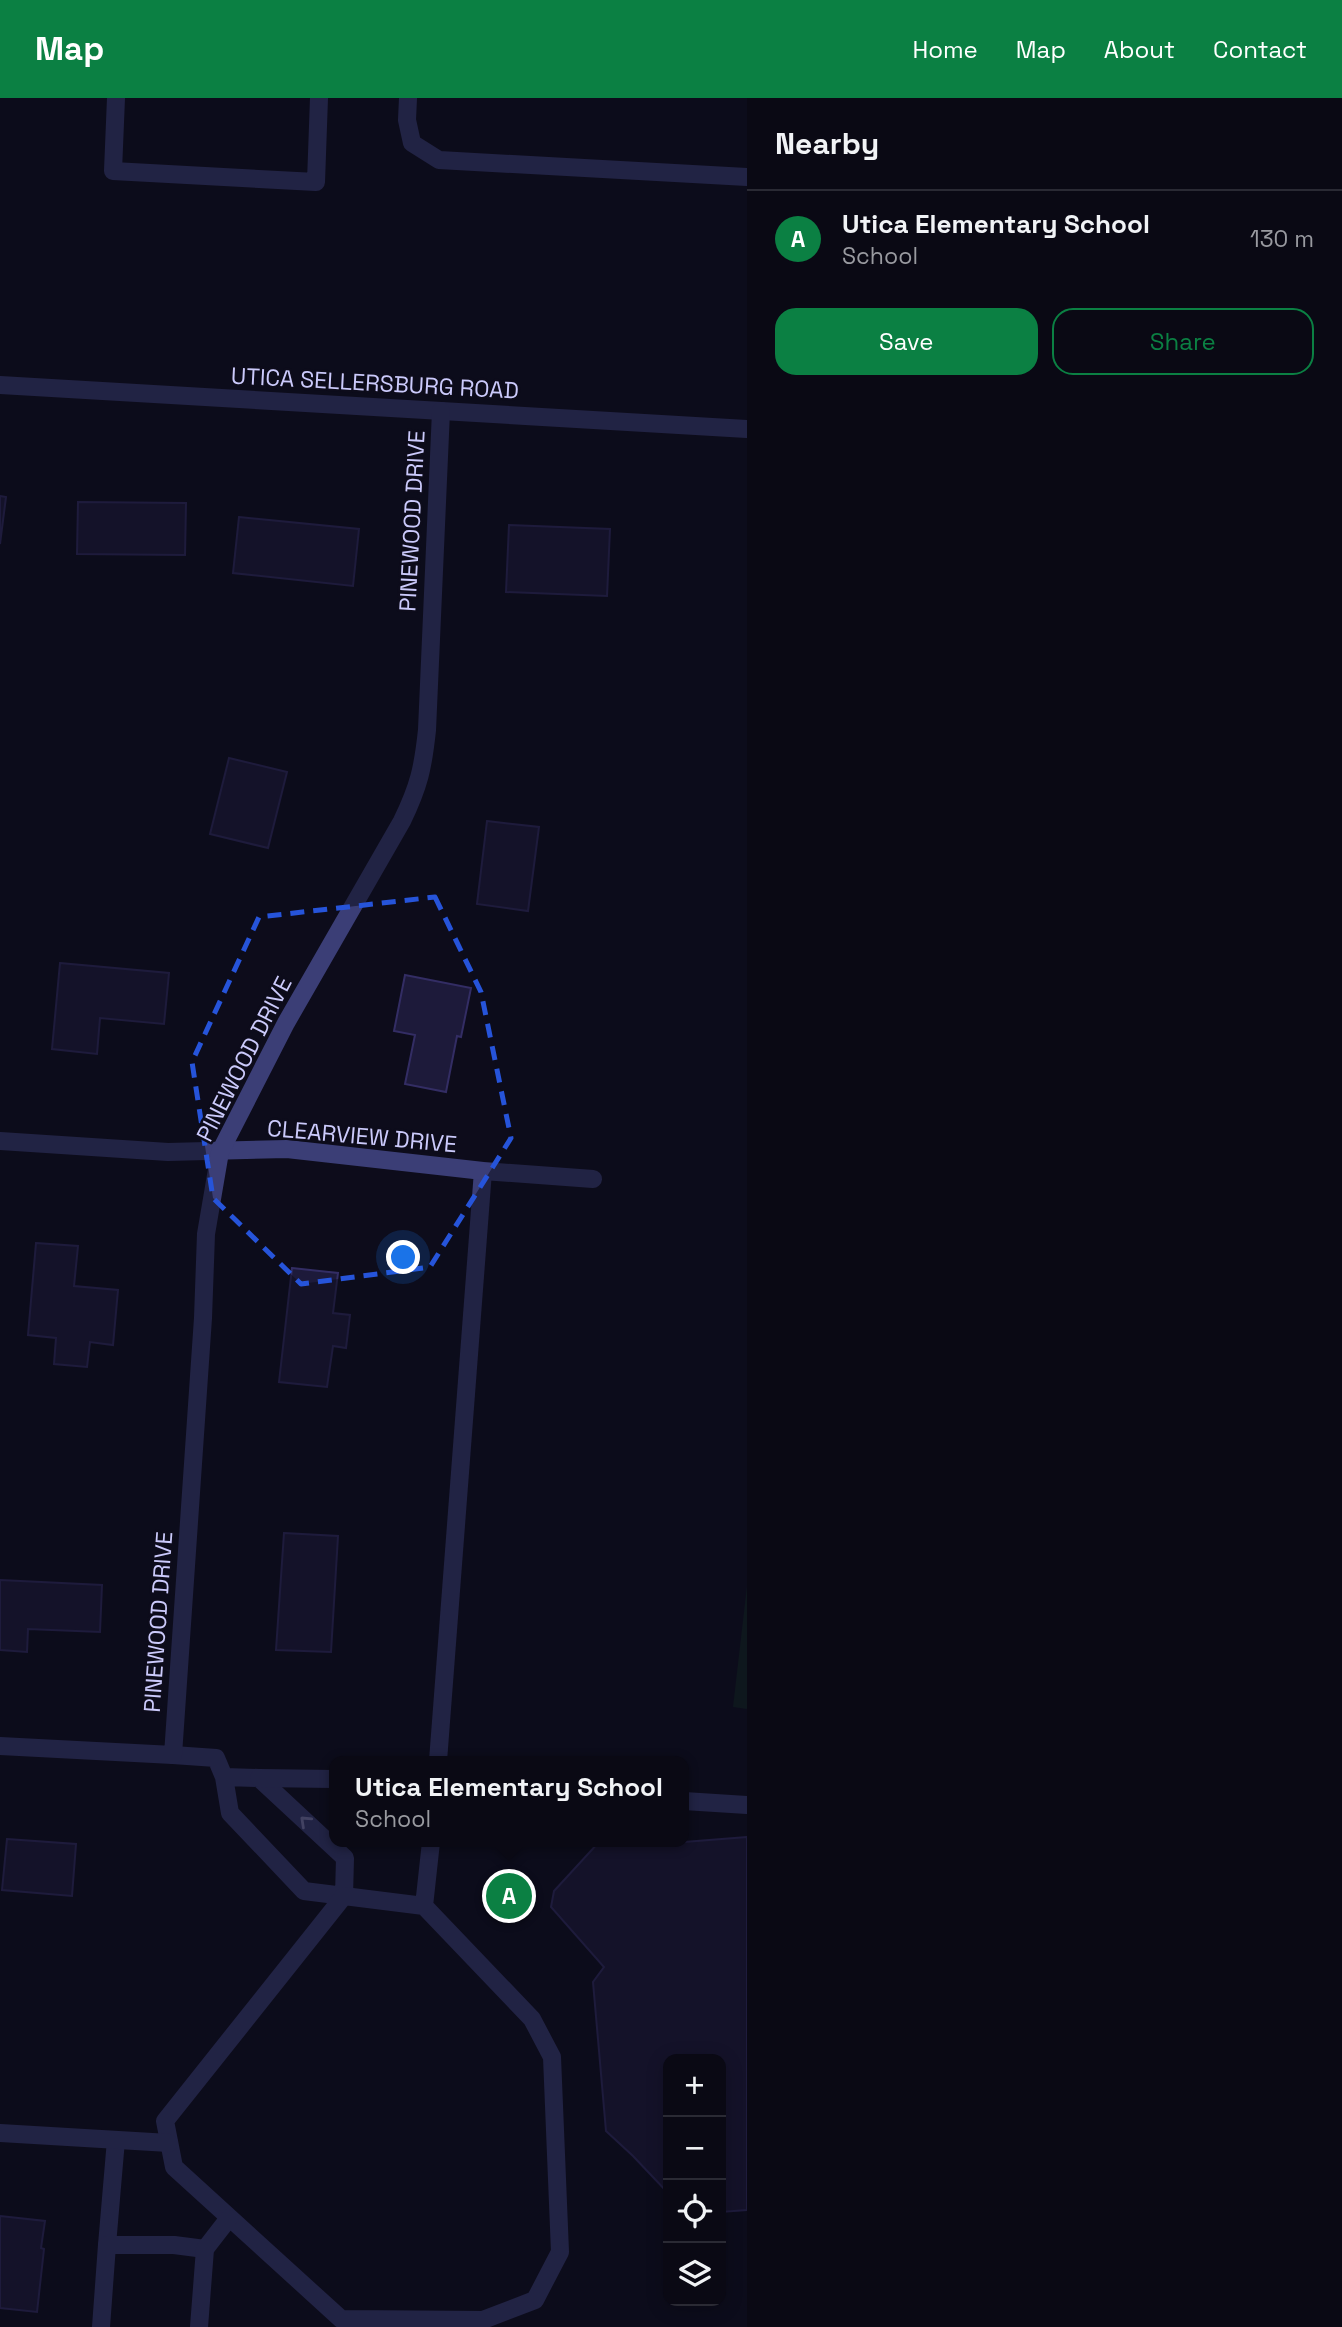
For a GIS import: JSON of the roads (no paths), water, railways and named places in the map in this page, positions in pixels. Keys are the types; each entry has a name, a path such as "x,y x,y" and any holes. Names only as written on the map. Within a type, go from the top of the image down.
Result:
{"street":[{"path":"116,98 113,171 316,182 319,98"},
{"path":"408,98 407,120 412,143 439,160 747,177"},
{"name":"UTICA SELLERSBURG ROAD","path":"0,385 747,429"},
{"name":"PINEWOOD DRIVE","path":"173,1755 201,1359 206,1234 220,1152 286,1023 415,795 423,768 427,730 441,411"},
{"name":"CLEARVIEW DRIVE","path":"0,1141 168,1152 287,1149 483,1171 593,1179"},
{"path":"438,1756 483,1171"},
{"path":"0,1745 216,1758 225,1777 230,1813 304,1891 344,1896 424,1906 532,2019 552,2057 560,2252 535,2300 483,2320 341,2319 174,2167 165,2121 344,1896 345,1858 333,1847"},
{"path":"225,1777 329,1780"},
{"path":"259,1778 329,1843"},
{"path":"689,1801 747,1805"},
{"path":"424,1906 430,1847"},
{"path":"0,2133 169,2143"},
{"path":"101,2327 116,2140"},
{"path":"199,2327 205,2249 229,2218"},
{"path":"107,2245 174,2245 205,2249"}],"place":[{"name":"Utica Elementary School","path":"509,1896"}]}
